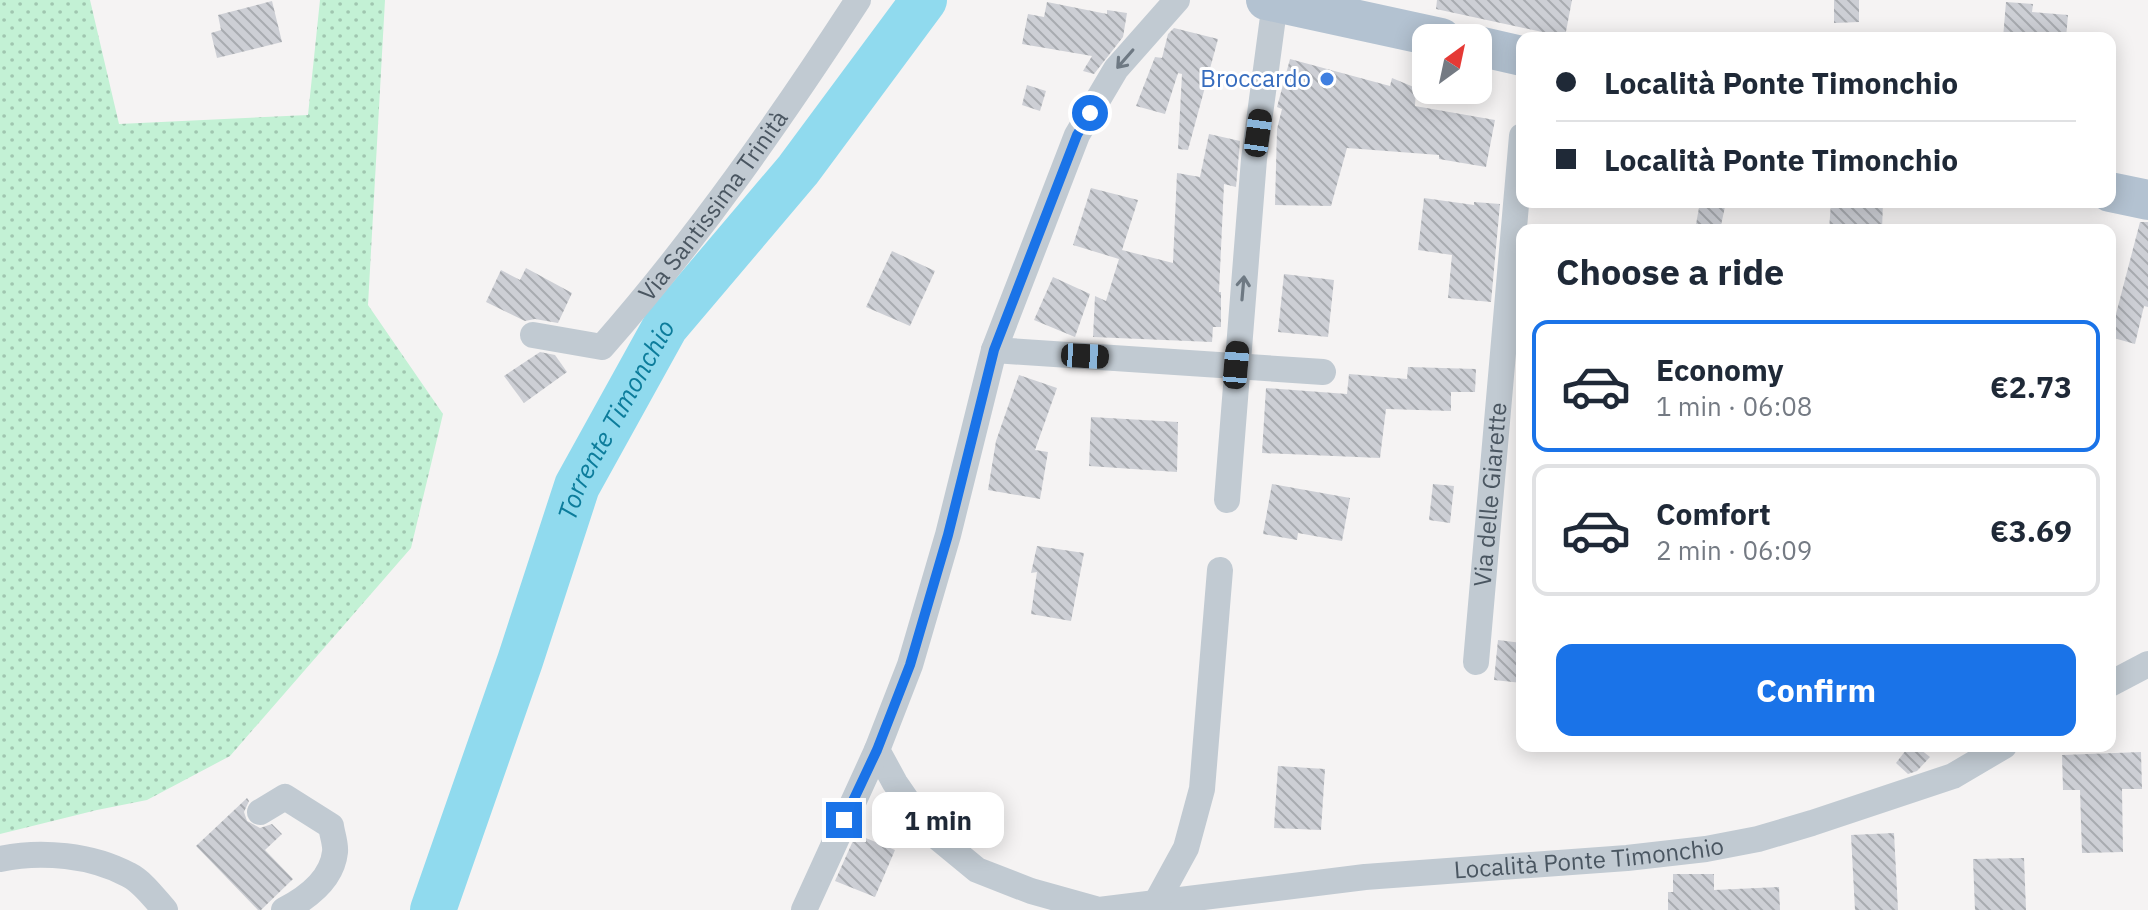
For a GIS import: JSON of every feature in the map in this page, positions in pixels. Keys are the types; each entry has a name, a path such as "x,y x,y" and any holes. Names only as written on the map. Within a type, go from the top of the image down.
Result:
{"main road":[{"path":"1270,1 1412,32"},
{"path":"1492,49 1516,55"},
{"path":"2116,193 2148,200"}],"street":[{"name":"Via Santissima Trinità","path":"533,335 602,347 639,306 789,105 858,0"},
{"path":"804,910 877,750 910,665 948,535 994,350 1077,135 1116,69 1177,0"},
{"path":"1227,500 1236,365 1270,1"},
{"name":"Via delle Giarette","path":"1476,662 1516,205"},
{"path":"994,350 1323,372"},
{"path":"1157,901 1186,848 1202,789 1220,570"},
{"path":"2116,681 2148,664"},
{"name":"Località Ponte Timonchio","path":"877,750 926,828 977,870 1043,895 1099,910 1365,877 1706,849 1798,827 1953,776 1994,752"},
{"path":"260,812 285,797 331,826 335,851 327,878 300,902 284,910"},
{"path":"0,859 61,855 100,865 131,876 165,910"}],"green space":[{"path":"0,0 90,0 119,124 308,115 320,0 385,0 368,305 443,414 411,548 230,756 147,800 0,834"}],"building":[{"path":"1437,0 1572,0 1566,32 1542,32 1436,9"},
{"path":"1834,0 1859,0 1859,22 1834,23"},
{"path":"272,1 282,42 217,58 211,33 221,30 218,15"},
{"path":"1047,2 1107,14 1107,10 1127,13 1123,37 1094,74 1083,71 1092,56 1022,44 1028,14 1044,17"},
{"path":"2006,2 2033,4 2032,12 2068,15 2067,32 2004,32"},
{"path":"1174,28 1218,39 1188,150 1178,149 1182,74 1178,73 1165,114 1136,106 1155,57 1162,58 1168,34"},
{"path":"1290,59 1390,86 1392,78 1412,86 1412,104 1415,106 1495,120 1486,167 1439,159 1439,155 1347,148 1331,206 1275,205 1277,129 1282,109 1277,107"},
{"path":"1027,85 1046,91 1040,111 1022,105"},
{"path":"1209,134 1240,141 1236,187 1224,184 1219,292 1221,327 1213,327 1212,342 1093,337 1095,296 1106,301 1119,259 1073,245 1091,188 1138,200 1122,250 1173,263 1177,173 1200,177"},
{"path":"1424,198 1474,205 1474,202 1500,204 1491,302 1448,298 1452,255 1418,250"},
{"path":"1699,208 1725,208 1721,224 1696,224"},
{"path":"1831,208 1883,208 1882,224 1829,224"},
{"path":"2140,222 2148,222 2148,307 2144,306 2135,344 2116,339 2116,314"},
{"path":"892,251 935,271 910,326 866,307"},
{"path":"526,268 572,293 558,323 535,319 525,321 486,302 501,270 520,280"},
{"path":"1284,274 1334,280 1328,337 1278,332"},
{"path":"1053,277 1090,294 1075,337 1034,320"},
{"path":"540,352 555,355 567,372 524,403 504,376"},
{"path":"1408,367 1476,369 1475,392 1451,392 1451,411 1386,409 1380,458 1262,453 1266,388 1347,394 1349,374 1407,379"},
{"path":"1019,375 1057,388 1035,450 1048,452 1040,499 988,490 996,441"},
{"path":"1091,417 1178,422 1177,472 1089,466"},
{"path":"1272,484 1350,498 1342,541 1298,533 1297,540 1263,534"},
{"path":"1433,484 1454,486 1450,523 1429,520"},
{"path":"1037,546 1084,553 1071,621 1031,614 1037,572 1031,573"},
{"path":"1498,640 1516,642 1516,682 1494,680"},
{"path":"1904,752 1924,752 1930,757 1917,771 1908,774 1896,763"},
{"path":"2141,752 2142,789 2122,789 2123,852 2082,853 2080,790 2063,790 2062,755"},
{"path":"1278,766 1325,769 1321,830 1274,828"},
{"path":"247,798 249,801 244,812 247,821 260,828 272,824 282,834 265,850 293,879 261,910 196,846"},
{"path":"1894,833 1898,910 1855,910 1851,835"},
{"path":"856,834 895,850 875,897 835,881"},
{"path":"2024,858 2026,910 1975,910 1973,859"},
{"path":"1673,874 1714,874 1714,890 1779,887 1780,910 1668,910 1668,892 1673,892"}],"waterway":[{"name":"Torrente Timonchio","path":"433,910 577,486 665,327 798,170 924,0"}],"place":[{"name":"Broccardo","path":"1327,79"}],"route":[{"path":"844,820 877,750 910,665 948,535 994,350 1077,135 1090,113"}]}
